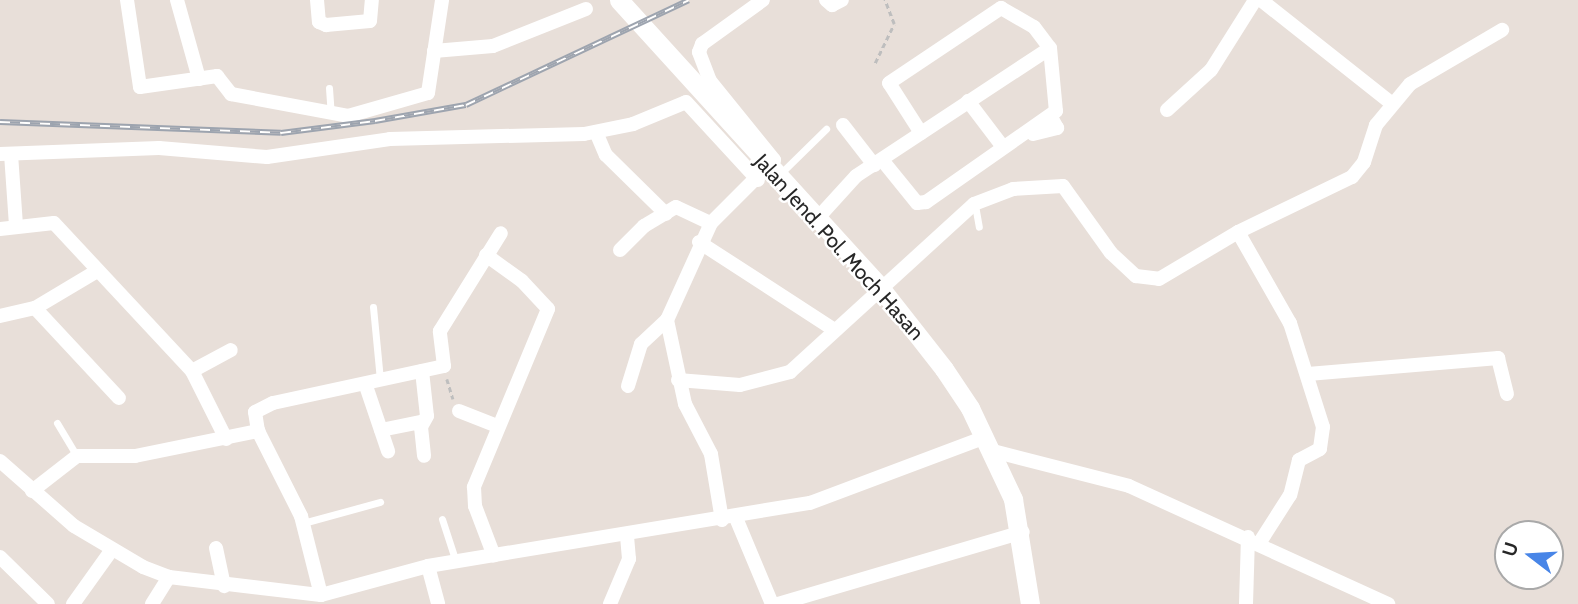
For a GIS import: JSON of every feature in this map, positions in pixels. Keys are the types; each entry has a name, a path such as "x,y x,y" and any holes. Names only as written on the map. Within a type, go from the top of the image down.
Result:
{"main road":[{"name":"Jalan Jend. Pol. Moch Hasan","path":"619,0 664,49 768,176 816,220 879,286 944,369 989,444 1023,532 1030,604"}],"street":[{"path":"127,0 140,87 217,76 231,94 331,115 355,116 422,97 431,86 442,0"},
{"path":"177,0 199,79"},
{"path":"317,0 319,22 326,25 370,21 372,0"},
{"path":"628,386 641,344 667,320 699,242 711,223 768,176 774,157 710,81 699,52 702,44 763,0"},
{"path":"826,0 832,5 842,0"},
{"path":"1167,110 1211,71 1258,0 1391,103"},
{"path":"843,125 921,204 1051,117 1058,104 1050,48 1034,27 1001,8 889,83 921,133"},
{"path":"434,51 493,46 586,9"},
{"path":"678,380 767,382 790,372 879,286 974,204 1013,189 1063,186 1111,253 1150,281 1238,232 1352,177 1391,103 1428,69 1502,30"},
{"path":"816,220 843,188 1050,48"},
{"path":"968,101 1003,148"},
{"path":"16,225 5,154 159,148 267,157 390,139 596,132 633,124 686,102 768,176"},
{"path":"596,132 606,155 666,214"},
{"path":"620,250 644,226 681,206 711,223"},
{"path":"0,229 16,225 54,223 192,370 226,439"},
{"path":"1238,232 1271,282 1308,374 1323,444 1317,453 1299,460 1290,495 1254,540 1246,604"},
{"path":"313,598 303,523 258,431 254,419 260,407 374,384 444,366 440,331 501,233"},
{"path":"699,242 833,329"},
{"path":"486,255 548,305 497,426 473,497 494,556"},
{"path":"0,316 35,308 97,271"},
{"path":"35,308 119,398"},
{"path":"667,320 678,380 709,446 729,519 772,604"},
{"path":"192,370 231,350"},
{"path":"1308,374 1503,358 1507,394"},
{"path":"381,430 421,422 428,416 422,371"},
{"path":"374,384 381,430 388,451"},
{"path":"459,411 497,426"},
{"path":"421,422 424,456"},
{"path":"32,491 77,456 135,456 258,431"},
{"path":"0,461 32,491 111,551 169,577 224,586 254,597 349,598 428,566 729,519 828,499 989,444 1129,486 1254,540 1388,604"},
{"path":"778,604 1023,532"},
{"path":"610,604 628,559 627,534"},
{"path":"216,548 224,586"},
{"path":"73,604 111,551"},
{"path":"0,557 48,604"},
{"path":"428,566 438,604"},
{"path":"152,604 169,577"}],"lane":[{"path":"329,88 331,115"},
{"path":"768,176 826,129"},
{"path":"974,204 979,227"},
{"path":"373,307 374,384"},
{"path":"57,423 77,456"},
{"path":"303,523 380,502"},
{"path":"442,519 456,562"}],"path":[{"path":"876,64 894,24 885,0"},
{"path":"444,366 459,411"}],"railway":[{"path":"0,122 281,133 375,121 466,105 689,0"}]}
